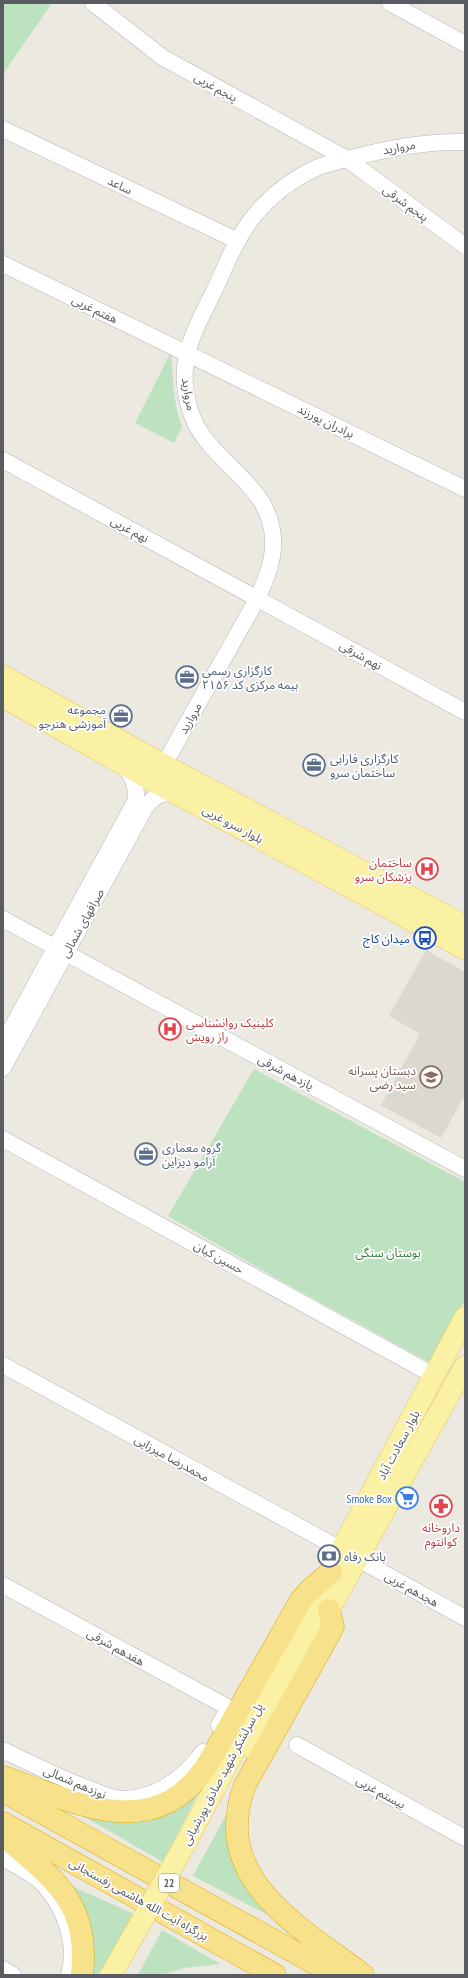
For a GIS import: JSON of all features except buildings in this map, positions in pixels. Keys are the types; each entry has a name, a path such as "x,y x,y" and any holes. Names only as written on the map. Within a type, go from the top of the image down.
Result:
{"highway":[{"path":"3,1777 90,1808 112,1812 132,1812 154,1807 180,1794 201,1775 301,1600 331,1572"},
{"path":"329,1610 333,1627 251,1773 240,1800 237,1826 240,1852 246,1868 255,1884 267,1899 283,1915 363,1975"},
{"name":"22","path":"3,1791 336,1975"},
{"name":"بزرگراه آیت الله هاشمی رفسنجانی","path":"3,1823 275,1975"},
{"path":"3,1835 56,1883 69,1898 77,1916 82,1934 82,1975"}],"main road":[{"name":"بلوار سرو غربی","path":"3,676 164,765 465,926"},
{"name":"بلوار سرو غربی","path":"3,698 465,950"},
{"name":"بلوار سعادت آباد","path":"329,1610 350,1555 435,1376 465,1317"},
{"name":"بلوار سعادت آباد","path":"331,1572 350,1555 459,1390 465,1366"},
{"name":"پل سرلشکر شهید صادق پورشیانی","path":"127,1975 190,1847 331,1572"},
{"name":"پل سرلشکر شهید صادق پورشیانی","path":"112,1975 190,1847 329,1610"}],"street":[{"name":"پنجم غربی","path":"94,3 162,57 347,159"},
{"path":"390,3 465,44"},
{"name":"ساعد","path":"3,129 238,241"},
{"name":"مروارید","path":"164,765 257,598 270,565 273,549 273,532 269,517 257,494 203,438 197,427 188,400 185,384 186,353 199,322 238,241 252,218 282,189 317,168 347,159 423,143 465,142"},
{"name":"پنجم شرقی","path":"347,159 465,246"},
{"name":"هفتم غربی","path":"3,264 186,353"},
{"name":"برادران پورزند","path":"186,353 465,489"},
{"name":"نهم غربی","path":"3,460 257,598"},
{"name":"نهم شرقی","path":"257,598 465,712"},
{"name":"صرافهای شمالی","path":"3,1068 136,800 137,789 133,778 124,765"},
{"name":"صرافهای شمالی","path":"3,1045 145,808 151,799 172,791"},
{"name":"یازدهم شرقی","path":"3,919 465,1169"},
{"name":"حسین کیان","path":"3,1139 435,1376"},
{"name":"محمدرضا میرزایی","path":"3,1365 350,1555"},
{"name":"هجدهم غربی","path":"350,1555 465,1618"},
{"name":"هفدهم شرقی","path":"3,1585 229,1708"},
{"name":"نوزدهم شمالی","path":"3,1750 79,1786 114,1798 143,1796 160,1790 188,1771 203,1752 229,1708"},
{"name":"بیستم غربی","path":"297,1745 465,1838"},
{"path":"3,1858 40,1881 52,1896 60,1910 68,1929 72,1948 69,1975"},
{"path":"3,1969 12,1975"}],"shaded area":[{"path":"426,950 465,972 465,1095 441,1138 381,1105 420,1034 450,1051 389,1016"}],"green space":[{"path":"3,3 52,3 3,74"},
{"path":"171,352 175,400 182,427 174,443 135,423"},
{"name":"بوستان سنگی","path":"254,1069 465,1182 465,1300 433,1361 429,1362 285,1283 168,1216"},
{"path":"199,1792 163,1862 83,1816"},
{"path":"232,1804 251,1892 272,1917 193,1876"},
{"path":"67,1884 134,1914 98,1975 90,1975"},
{"path":"162,1930 220,1964 184,1968 162,1975 138,1975"}],"place":[{"name":"کارگزاری رسمی بیمه مرکزی کد ۲۱۵۶","path":"187,677"},
{"name":"مجموعه آموزشی هنرجو","path":"121,716"},
{"name":"کارگزاری فارابی ساختمان سرو","path":"314,765"},
{"name":"ساختمان پزشکان سرو","path":"427,869"},
{"name":"میدان کاج","path":"425,938"},
{"name":"کلینیک روانشناسی راز رویش","path":"170,1029"},
{"name":"دبستان پسرانه سید رضی","path":"431,1077"},
{"name":"گروه معماری آرامو دیزاین","path":"146,1154"},
{"name":"Smoke Box","path":"407,1498"},
{"name":"داروخانه کوانتوم","path":"441,1506"},
{"name":"بانک رفاه","path":"329,1556"}]}
